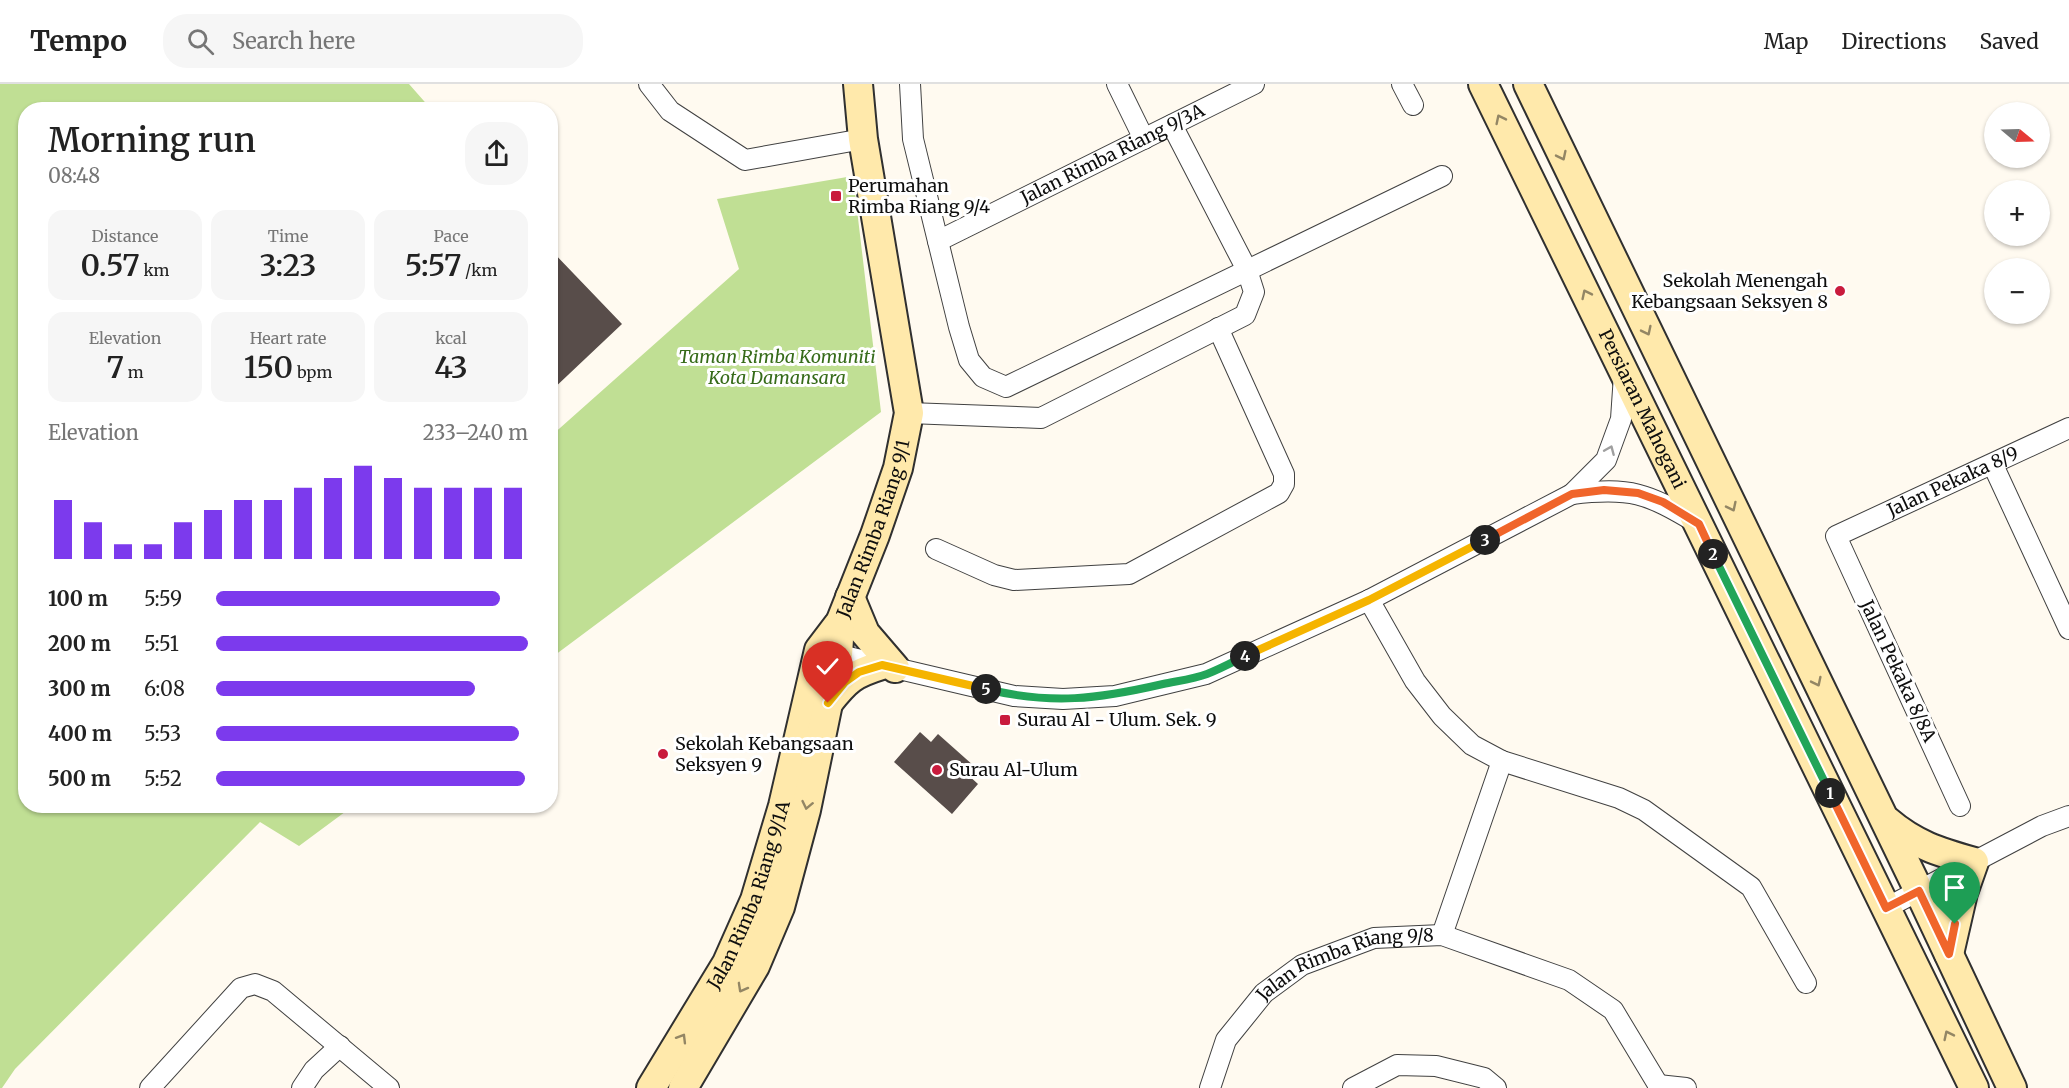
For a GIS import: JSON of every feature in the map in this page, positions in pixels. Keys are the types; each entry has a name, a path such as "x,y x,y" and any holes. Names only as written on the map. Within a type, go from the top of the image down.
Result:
{"main road":[{"name":"Jalan Rimba Riang 9/1","path":"672,1081 755,966 775,920 798,844 828,703 829,652 875,536 898,468 909,413 863,139 858,84"},
{"name":"Persiaran Mahogani","path":"1483,84 1974,1088"},
{"path":"1528,84 2012,1088"},
{"path":"828,703 845,682 859,672 889,666 865,633 850,597"},
{"name":"Jalan Rimba Riang 9/1A","path":"672,1081 755,900 829,652"},
{"path":"1883,817 1904,836 1925,846 1974,862 1963,893 1949,954"}],"street":[{"path":"649,84 670,111 745,160 863,139"},
{"path":"910,84 913,140 969,360 983,377 1006,387 1442,176"},
{"path":"1117,84 1144,139"},
{"name":"Jalan Rimba Riang 9/3A","path":"938,241 1254,84"},
{"path":"1402,84 1413,105"},
{"path":"909,413 1041,418 1245,315 1254,292 1247,270 1172,125"},
{"path":"936,549 994,575 1014,580 1129,574 1279,493 1284,484 1284,474 1218,328"},
{"path":"829,652 1014,696 1063,699 1115,696 1206,674 1369,600 1572,494 1606,460 1621,419 1624,372"},
{"name":"Jalan Pekaka 8/9","path":"1836,536 2069,428"},
{"path":"1993,465 2069,629"},
{"path":"1572,494 1604,490 1638,493 1663,502 1699,524"},
{"name":"Jalan Pekaka 8/8A","path":"1836,536 1960,806"},
{"path":"1369,600 1415,681 1442,716 1472,745 1502,761 1619,798 1635,806 1751,887 1806,983"},
{"path":"1442,935 1502,761"},
{"path":"1886,908 2043,826 2069,816"},
{"name":"Jalan Rimba Riang 9/8","path":"1210,1088 1226,1040 1264,993 1302,965 1374,938 1442,935 1569,980 1613,1010 1659,1087 1686,1088"},
{"path":"150,1088 241,988 255,984 273,991 389,1088"},
{"path":"302,1088 314,1071 340,1046"},
{"path":"1353,1088 1397,1065 1436,1066 1484,1078 1496,1088"}],"green space":[{"path":"0,84 409,84 425,102 18,102 18,813 344,813 299,846 260,822 15,1069 0,1088"},
{"name":"Taman Rimba Komuniti Kota Damansara","path":"853,176 881,412 558,653 558,430 739,269 717,199"}],"building":[{"path":"558,257 622,324 558,384"},
{"name":"Surau Al-Ulum","path":"920,732 931,742 938,734 974,766 967,774 978,784 952,814 894,762"}],"place":[{"name":"Perumahan Rimba Riang 9/4","path":"836,196"},
{"name":"Sekolah Menengah Kebangsaan Seksyen 8","path":"1840,291"},
{"name":"Surau Al - Ulum. Sek. 9","path":"1005,720"},
{"name":"Sekolah Kebangsaan Seksyen 9","path":"663,754"},
{"name":"Surau Al-Ulum","path":"937,770"}],"route":[{"path":"828,703 845,682 859,672 882,665 1014,696 1063,699 1115,696 1206,674 1369,600 1572,494 1604,490 1638,493 1663,502 1699,524 1886,908 1919,891 1949,954 1955,924"}]}
